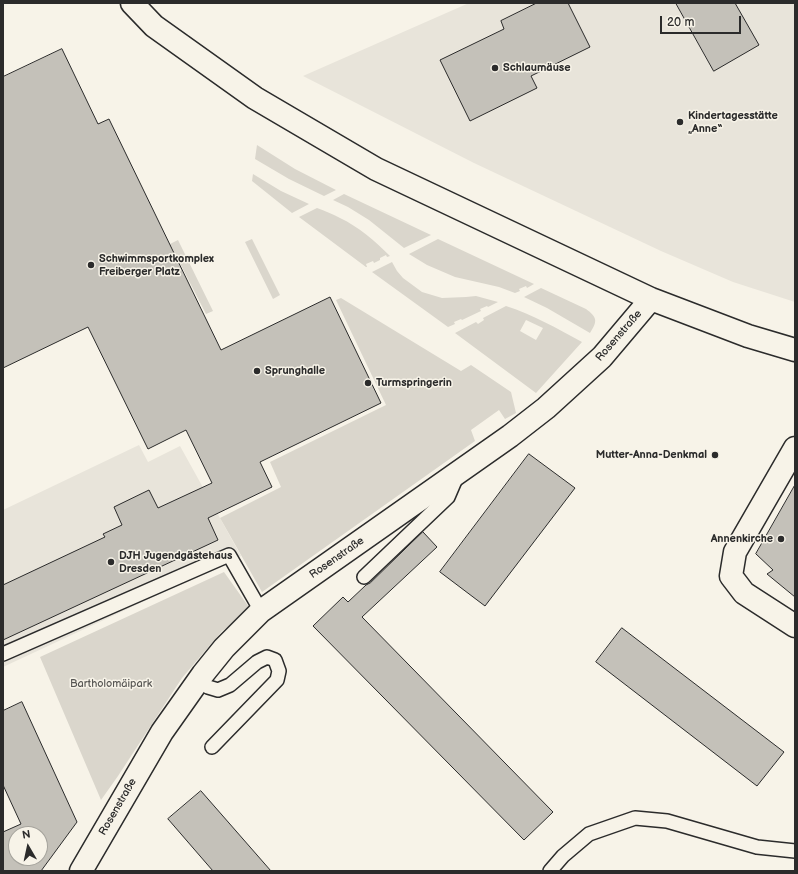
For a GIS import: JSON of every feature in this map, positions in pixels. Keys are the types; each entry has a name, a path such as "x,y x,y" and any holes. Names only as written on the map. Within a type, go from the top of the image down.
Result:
{"street":[{"path":"132,3 154,26 255,98 376,169 651,298 748,336 795,350"},
{"name":"Rosenstraße","path":"81,871 162,732 224,648 261,612 510,436 546,408 602,357 651,298"},
{"path":"795,448 735,552 731,576 744,593 795,626"}],"lane":[{"path":"364,577 448,497 459,472"},
{"path":"3,654 229,555 261,612"},
{"path":"199,680 208,687 218,690 230,685 257,662 267,657 275,660 279,671 277,680 212,747"},
{"path":"550,871 562,856 589,834 635,818 666,821 757,847 795,851"}],"shaded area":[{"name":"Kindertagesstätte „Anne“","path":"469,3 795,3 795,302 733,282 661,251 474,163 303,76"},
{"path":"139,445 148,462 180,446 241,556 3,667 3,510"}],"green space":[{"path":"257,145 295,169 336,190 324,196 289,179 255,159"},
{"path":"253,174 281,191 309,204 292,213 252,181"},
{"path":"344,194 431,235 404,248 369,220 333,200"},
{"path":"317,208 335,215 354,226 373,240 390,256 387,257 386,255 374,263 373,261 366,264 366,267 299,217"},
{"path":"252,239 280,295 273,299 245,242"},
{"path":"438,239 534,284 527,288 526,286 519,289 520,291 515,293 499,287 455,277 427,265 409,254"},
{"path":"178,240 213,311 206,314 170,244"},
{"path":"392,262 403,278 422,292 442,298 476,296 498,302 480,309 481,311 462,320 461,319 454,322 455,324 448,327 372,272"},
{"path":"541,288 590,312 594,317 595,322 590,333 547,308 524,297"},
{"path":"341,298 461,371 471,365 511,392 516,413 505,419 499,410 471,430 475,441 262,592 220,518 281,487 270,462 386,405 336,300"},
{"path":"506,306 554,327 582,342 536,393 455,333 476,322 478,324 484,320 483,318","holes":["526,320 543,328 536,340 520,331"]},
{"name":"Bartholomäipark","path":"224,572 251,610 222,631 182,678 101,800 40,657"}],"building":[{"name":"Schlaumäuse","path":"537,3 568,3 590,47 531,76 537,88 470,121 440,60 504,29 501,21"},
{"path":"676,3 735,3 759,45 714,71"},
{"name":"Schwimmsportkomplex Freiberger Platz","path":"62,49 98,124 109,119 221,350 330,297 381,403 260,462 272,487 208,518 218,540 3,640 3,585 105,537 103,534 122,525 114,507 149,490 158,508 212,483 186,430 148,449 88,327 3,368 3,77"},
{"path":"529,454 575,488 485,606 440,572"},
{"name":"Annenkirche","path":"795,485 795,597 767,574 773,570 756,554"},
{"path":"423,532 437,547 362,617 553,812 524,840 313,626 343,597 348,602"},
{"path":"622,628 784,752 757,786 596,662"},
{"path":"22,702 77,822 48,861 48,826 16,826 21,824 3,785 3,711"},
{"path":"201,791 271,871 213,871 168,819"},
{"path":"8,830 8,866 45,866 41,871 3,871 3,832"}],"place":[{"name":"Schlaumäuse","path":"495,68"},
{"name":"Kindertagesstätte „Anne“","path":"680,122"},
{"name":"Schwimmsportkomplex Freiberger Platz","path":"91,265"},
{"name":"Sprunghalle","path":"257,371"},
{"name":"Turmspringerin","path":"368,383"},
{"name":"Mutter-Anna-Denkmal","path":"715,455"},
{"name":"Annenkirche","path":"781,539"},
{"name":"DJH Jugendgästehaus Dresden","path":"111,562"}]}
